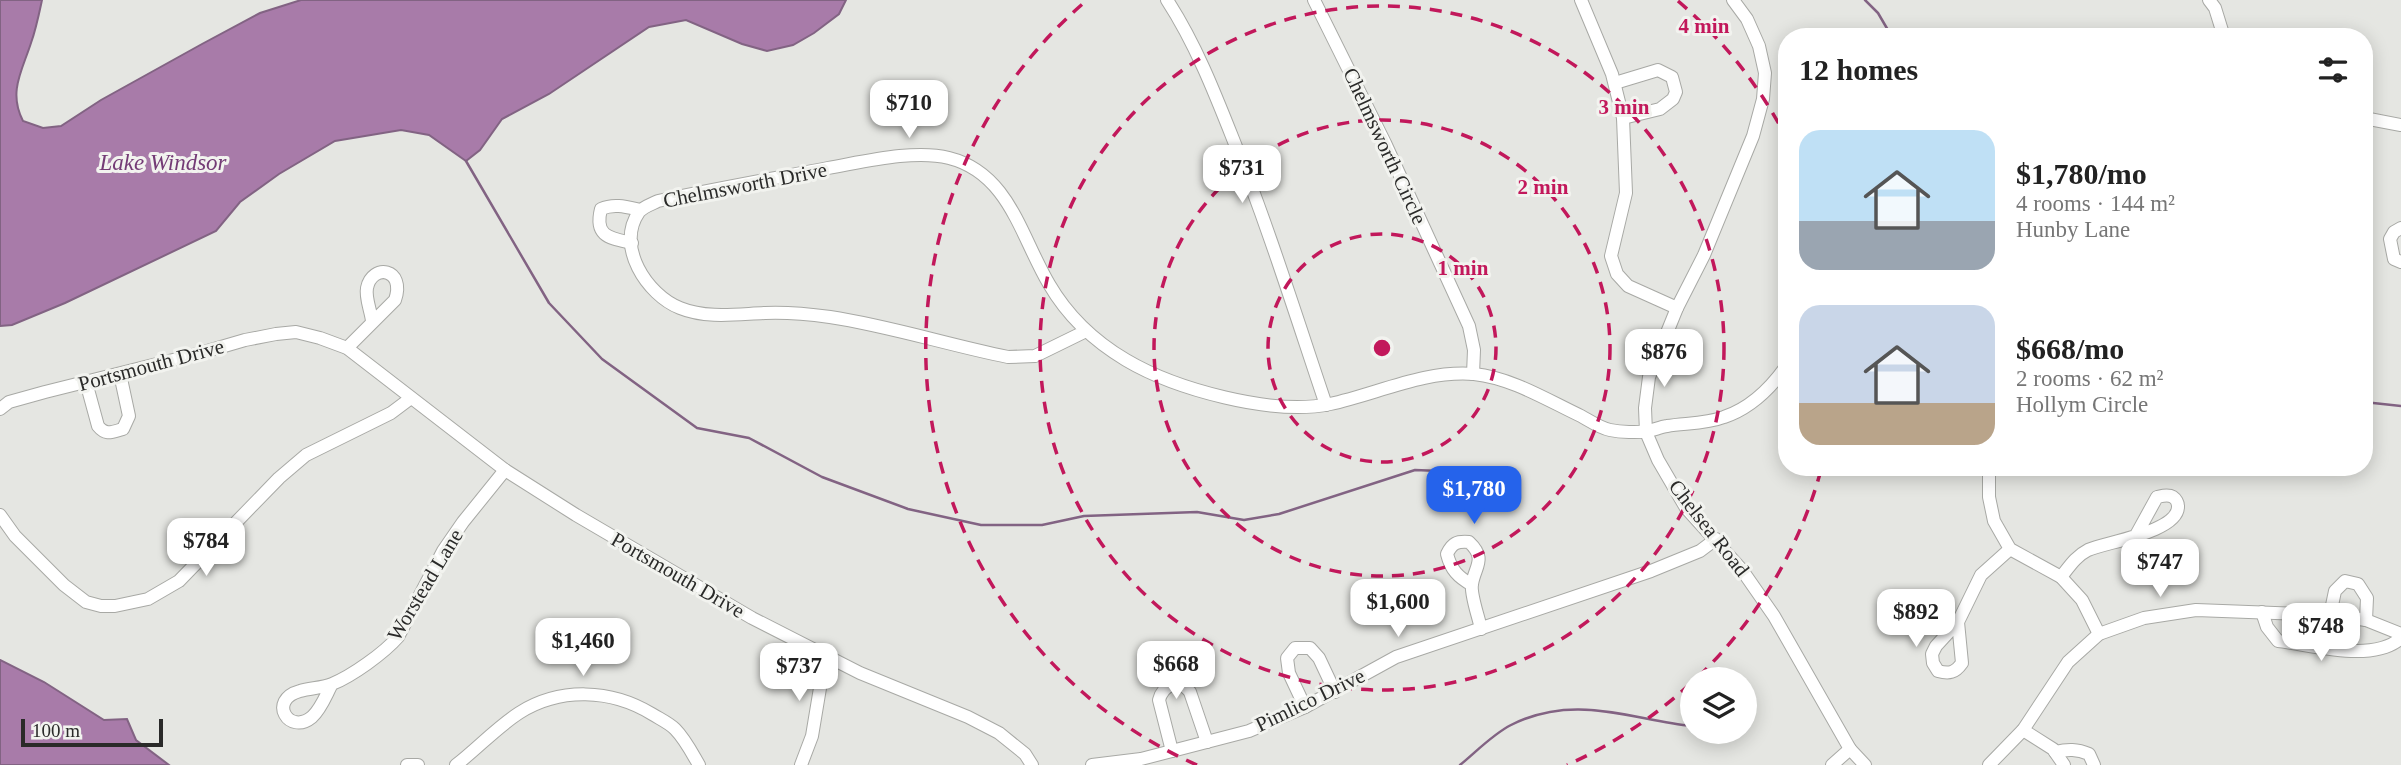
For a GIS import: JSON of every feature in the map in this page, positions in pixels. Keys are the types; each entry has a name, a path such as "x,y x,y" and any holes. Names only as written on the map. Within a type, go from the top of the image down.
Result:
{"street":[{"path":"1167,0 1183,25 1220,106 1256,197 1326,405"},
{"name":"Chelmsworth Circle","path":"1314,0 1385,143 1469,326 1474,350 1472,374"},
{"path":"1581,0 1615,83 1623,118 1626,194 1611,256 1617,274 1628,286 1677,308"},
{"name":"Chelsea Road","path":"1733,0 1747,19 1759,46 1765,73 1763,99 1753,136 1704,255 1677,308 1649,377 1645,408 1646,432 1658,460 1686,508 1742,570 1774,616 1850,749 1865,765"},
{"path":"2209,0 2216,8 2222,28"},
{"path":"1615,83 1658,70 1671,77 1675,85 1676,92 1667,105 1623,118"},
{"path":"2373,120 2401,125"},
{"name":"Chelmsworth Drive","path":"632,243 633,226 640,210 663,200 880,159 919,156 948,158 973,168 996,186 1011,207 1050,286 1086,331 1125,360 1192,388 1274,406 1326,405 1412,381 1472,374 1503,380 1609,430 1646,432 1662,426 1722,418 1750,404 1778,378"},
{"path":"640,210 615,205 601,209 599,218 602,233 608,238 632,243 635,261 642,276 670,303 682,309 723,316 787,313 830,317 1007,357 1035,356 1086,331"},
{"path":"2401,228 2394,232 2390,239 2394,259 2401,262"},
{"path":"347,348 372,321"},
{"name":"Portsmouth Drive","path":"0,409 9,402 245,340 296,332 320,338 347,348 505,470 576,515 752,618 860,673 968,717 999,733 1025,754 1032,765"},
{"path":"86,382 98,426 108,434 123,429 129,416 120,374"},
{"path":"0,515 15,537 64,585 86,602 101,607 148,599 179,581 279,478 306,455 391,413 411,398"},
{"name":"Worstead Lane","path":"332,684 389,648 398,637 443,551 505,470"},
{"path":"1989,476 1989,497 1994,521 2010,549 2061,577 2082,600 2099,634"},
{"path":"2061,577 2075,559 2088,550 2135,537"},
{"name":"Pimlico Drive","path":"1093,765 1141,759 1249,731 1335,692 1396,657 1651,571 1700,551 1716,539"},
{"path":"1958,622 1981,575 2010,549"},
{"path":"2330,615 2335,591 2345,581 2358,584 2367,598 2366,620"},
{"path":"1472,585 1481,629"},
{"path":"1989,765 2023,730 2068,662 2099,634 2144,618 2196,610 2262,612 2330,615 2366,620 2401,636 2392,646 2368,653 2278,640 2267,627 2262,612"},
{"path":"1305,707 1289,673 1287,658 1295,648 1310,648 1320,659 1335,692"},
{"path":"801,765 812,736 822,676 832,659"},
{"path":"1172,751 1158,701 1161,692 1170,685 1185,685 1190,691 1207,742"},
{"path":"456,765 499,727 522,711 549,698 573,694 603,695 638,706 674,728 699,765"},
{"path":"2023,730 2055,751 2064,765"},
{"path":"1832,765 1850,749"},
{"path":"2055,751 2072,749 2090,754 2094,765"},
{"path":"407,765 418,765"}],"water":[{"name":"Lake Windsor","path":"0,0 42,0 18,82 17,101 23,121 43,128 61,126 101,100 260,13 301,0 846,0 839,14 814,33 793,45 767,51 742,44 686,20 649,27 549,94 502,119 480,150 466,161 429,135 401,130 335,141 279,174 240,202 216,231 65,303 12,325 0,326"},
{"path":"0,660 44,682 104,720 127,719 136,740 169,765 0,765"}],"waterway":[{"path":"1865,0 1878,13 1887,28"},
{"path":"466,161 549,303 602,359 697,428 749,438 822,477 908,509 981,525 1042,525 1084,516 1197,512 1244,520 1279,514 1415,470 1465,472"},
{"path":"2373,403 2401,406"},
{"path":"1460,765 1491,738 1511,725 1557,711 1602,711 1680,724"}]}
